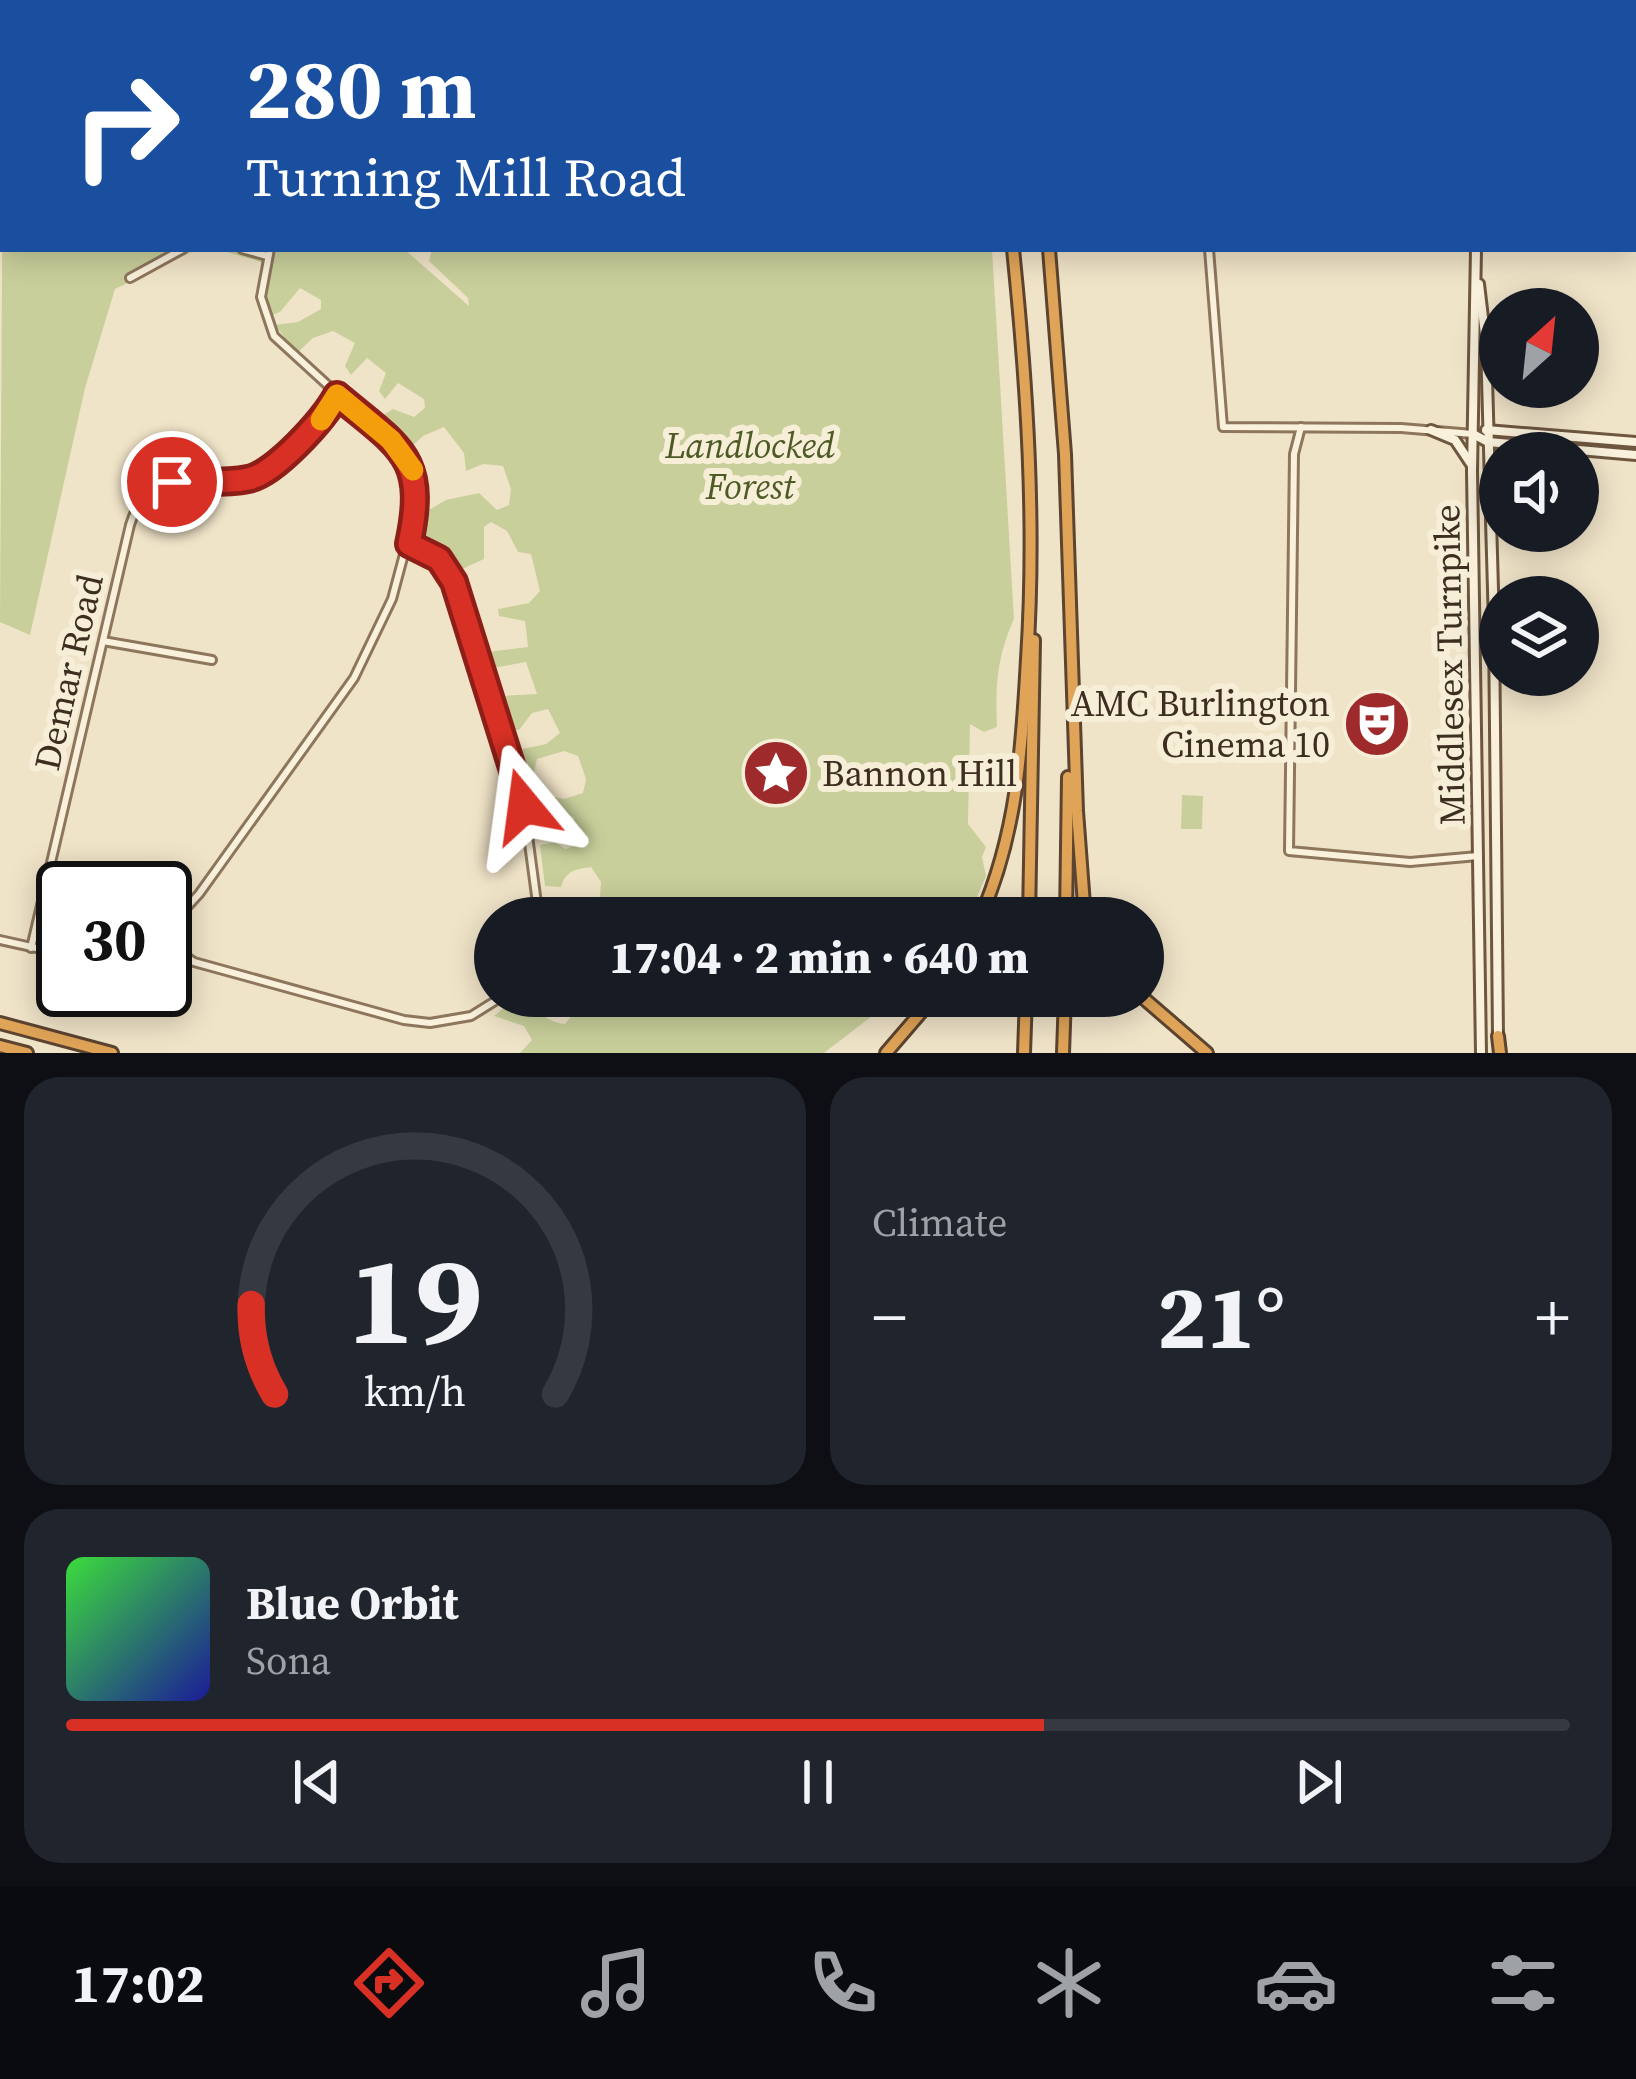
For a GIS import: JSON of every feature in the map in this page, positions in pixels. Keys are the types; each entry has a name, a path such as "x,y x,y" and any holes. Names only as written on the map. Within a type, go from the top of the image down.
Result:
{"highway":[{"path":"1013,252 1028,441 1036,688 1030,897"},
{"path":"1049,252 1064,428 1083,897"},
{"path":"988,897 1004,852 1019,781 1032,623"},
{"path":"1066,897 1071,635"},
{"path":"1164,1016 1208,1053"},
{"path":"886,1053 917,1017"},
{"path":"1024,1053 1025,1017"},
{"path":"1063,1053 1064,1017"},
{"path":"0,1023 112,1053"},
{"path":"1498,1036 1499,1053"},
{"path":"0,1046 27,1053"}],"main road":[{"name":"Middlesex Turnpike","path":"1476,252 1472,471 1481,1053"},
{"name":"Middlesex Turnpike","path":"1477,277 1485,322 1487,432"},
{"path":"1473,434 1487,429 1636,442"},
{"path":"1431,430 1461,445 1472,471"},
{"path":"1473,434 1479,437"},
{"path":"1599,452 1636,455"},
{"name":"Middlesex Turnpike","path":"1490,552 1498,1036"},
{"path":"1479,856 1496,869"}],"street":[{"path":"130,278 178,252"},
{"path":"1209,252 1223,428 1473,434"},
{"path":"192,902 354,678 392,599 417,496 412,469 391,440 279,344 269,328 260,298 269,253"},
{"name":"Demar Road","path":"32,948 130,525 144,495 166,483 260,475 319,422 337,395"},
{"path":"1301,427 1294,454 1289,851 1410,862 1479,856"},
{"path":"409,544 439,559 463,602 524,806 536,897"},
{"path":"103,640 212,660"},
{"path":"0,940 36,949"},
{"path":"192,960 404,1020 430,1023 474,1014"}],"green space":[{"path":"2,252 192,252 115,289 85,388 30,635 0,622"},
{"name":"Landlocked Forest","path":"227,252 407,252 469,306 468,298 429,261 431,252 992,252 1014,619 998,672 997,727 984,732 970,724 968,824 986,847 982,857 986,876 977,897 599,897 601,882 591,867 572,872 561,887 545,886 540,845 555,842 565,849 578,845 574,817 535,818 529,792 564,799 583,793 586,779 578,756 564,751 537,759 532,781 525,779 518,750 546,744 560,733 548,709 532,713 519,730 508,729 499,696 537,694 526,662 493,668 487,652 528,647 525,621 499,616 498,609 529,603 540,591 531,554 518,552 507,531 491,522 484,527 484,559 460,570 442,549 418,534 422,514 446,500 479,493 497,510 509,505 511,489 503,466 483,464 466,471 464,453 444,427 410,448 377,419 393,409 414,417 425,408 424,399 398,383 385,399 379,391 386,373 367,358 351,375 345,366 355,343 333,331 313,338 297,353 275,325 298,322 321,309 321,300 300,288 280,312 270,316 264,286 271,265"},
{"path":"1182,795 1203,796 1202,829 1181,829"},
{"path":"497,1017 547,1017 565,1024 571,1017 871,1017 824,1053 520,1053 532,1040 524,1026"}],"slow traffic":[{"path":"321,420 337,395 391,440 413,470"}],"place":[{"name":"AMC Burlington Cinema 10","path":"1377,724"},
{"name":"Bannon Hill","path":"776,773"}],"route":[{"path":"172,482 260,475 319,422 337,395 391,440 417,483 409,544 439,559 463,602 524,806"}]}
